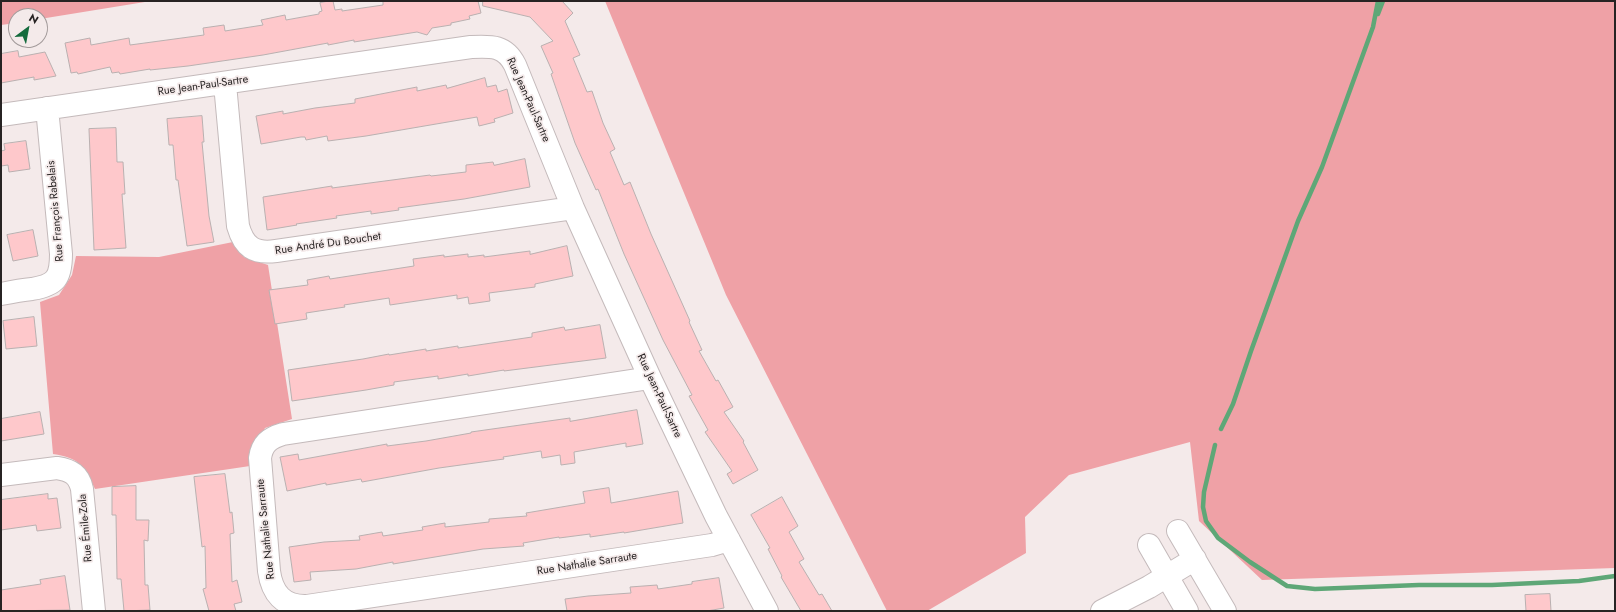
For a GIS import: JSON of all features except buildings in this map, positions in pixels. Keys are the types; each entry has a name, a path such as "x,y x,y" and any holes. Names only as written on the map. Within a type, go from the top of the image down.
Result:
{"street":[{"name":"Rue Jean-Paul-Sartre","path":"1,115 225,84 471,47 485,46 498,48 509,54 515,65 573,208 650,378 729,540 767,611"},
{"name":"Rue André Du Bouchet","path":"225,84 238,226 242,239 246,244 258,251 276,251 573,208"},
{"name":"Rue François Rabelais","path":"1,294 48,286 56,279 61,267 47,108"},
{"name":"Rue Nathalie Sarraute","path":"650,378 282,434 270,438 261,451 260,458 270,576 275,591 285,601 296,605 307,606 712,545 729,540"},
{"name":"Rue Émile-Zola","path":"1,475 57,468 65,469 77,475 82,489 94,611"},
{"path":"1178,530 1225,611"},
{"path":"1148,545 1187,611"},
{"path":"1102,611 1195,559"}],"shaded area":[{"path":"1,1 151,1 48,18 48,8 8,8 8,24 1,25"},
{"path":"605,1 1615,1 1615,568 1262,580 1199,521 1190,442 1069,475 1025,517 1026,553 927,611 887,611 726,295"},
{"path":"233,242 244,257 268,265 292,419 265,428 251,456 250,466 95,489 88,474 80,464 69,458 53,454 40,302 59,295 72,275 76,256 159,257"}],"waterway":[{"path":"1221,429 1233,404 1298,221 1322,167 1373,27 1378,1"},
{"path":"1378,14 1383,1"},
{"path":"1215,445 1204,492 1203,507 1206,521 1218,538 1250,562 1287,586 1315,589 1419,585 1492,585 1579,581 1615,576"}]}
